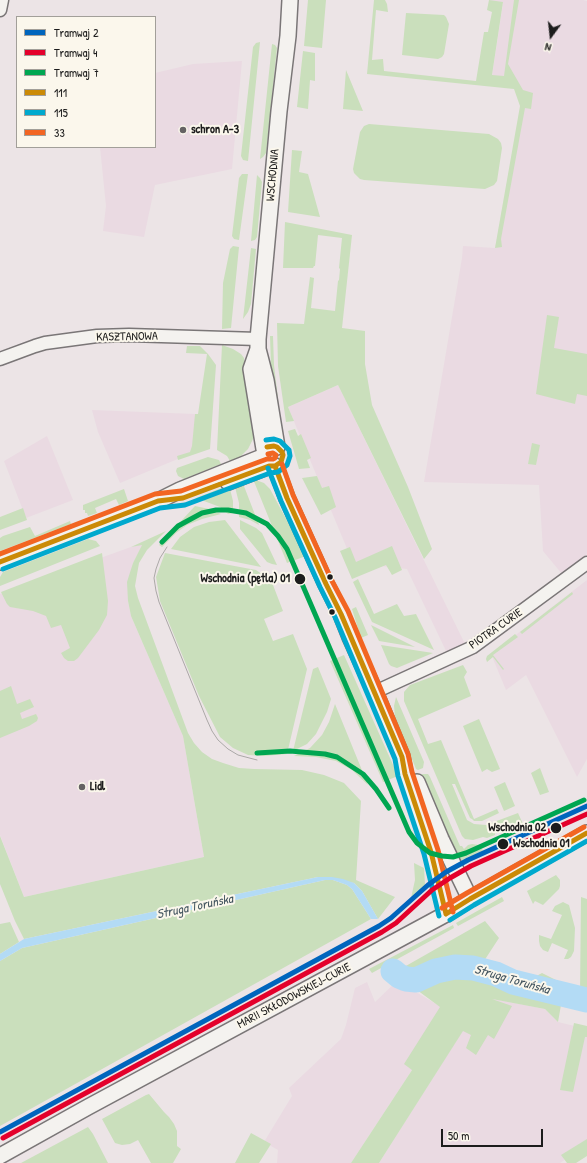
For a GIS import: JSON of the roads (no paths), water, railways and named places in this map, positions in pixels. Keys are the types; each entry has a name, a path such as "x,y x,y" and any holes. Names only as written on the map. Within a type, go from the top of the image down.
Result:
{"street":[{"path":"0,10 2,0"},
{"name":"WSCHODNIA","path":"290,0 288,36 278,111 258,344 251,370 270,457 287,498 341,614 402,757 405,774 431,852 446,914"},
{"name":"KASZTANOWA","path":"0,359 35,346 96,336 129,335 258,344"},
{"path":"0,562 158,501 180,490 270,457"},
{"name":"PIOTRA CURIE","path":"375,692 473,647 587,563"},
{"name":"WSCHODNIA","path":"402,757 414,772 440,839 470,899"},
{"name":"MARII SKŁODOWSKIEJ-CURIE","path":"0,1156 446,914 587,833"}],"water":[{"path":"318,877 332,877 354,883 362,891 378,919 371,919 352,889 347,885 333,880 325,880 22,948 0,961 0,954 24,939"}],"waterway":[{"name":"Struga Toruńska","path":"393,971 406,979 416,980 436,971 455,967 473,968 496,974 513,982 587,1000"}],"tram line":[{"name":"7","path":"162,542 178,526 202,513 216,510 246,513 267,524 278,536 287,549 409,832 417,843 430,853 453,857 466,853 584,800"},
{"path":"167,547 160,558 156,569 154,578 156,591 159,602 207,720 218,740 228,749 238,755 257,760"},
{"name":"7","path":"257,753 290,751 325,754 337,757 363,774 376,789 389,808"},
{"name":"2","path":"0,1132 379,926 391,918 428,885 446,872 468,860 587,806"},
{"name":"4","path":"3,1138 382,932 396,923 432,890 471,866 587,814"}],"place":[{"name":"schron A-3","path":"183,130"},
{"name":"Wschodnia (pętla) 01","path":"300,579"},
{"name":"Lidl","path":"82,787"},
{"name":"Wschodnia 02","path":"556,828"},
{"name":"Wschodnia 01","path":"503,844"}]}
